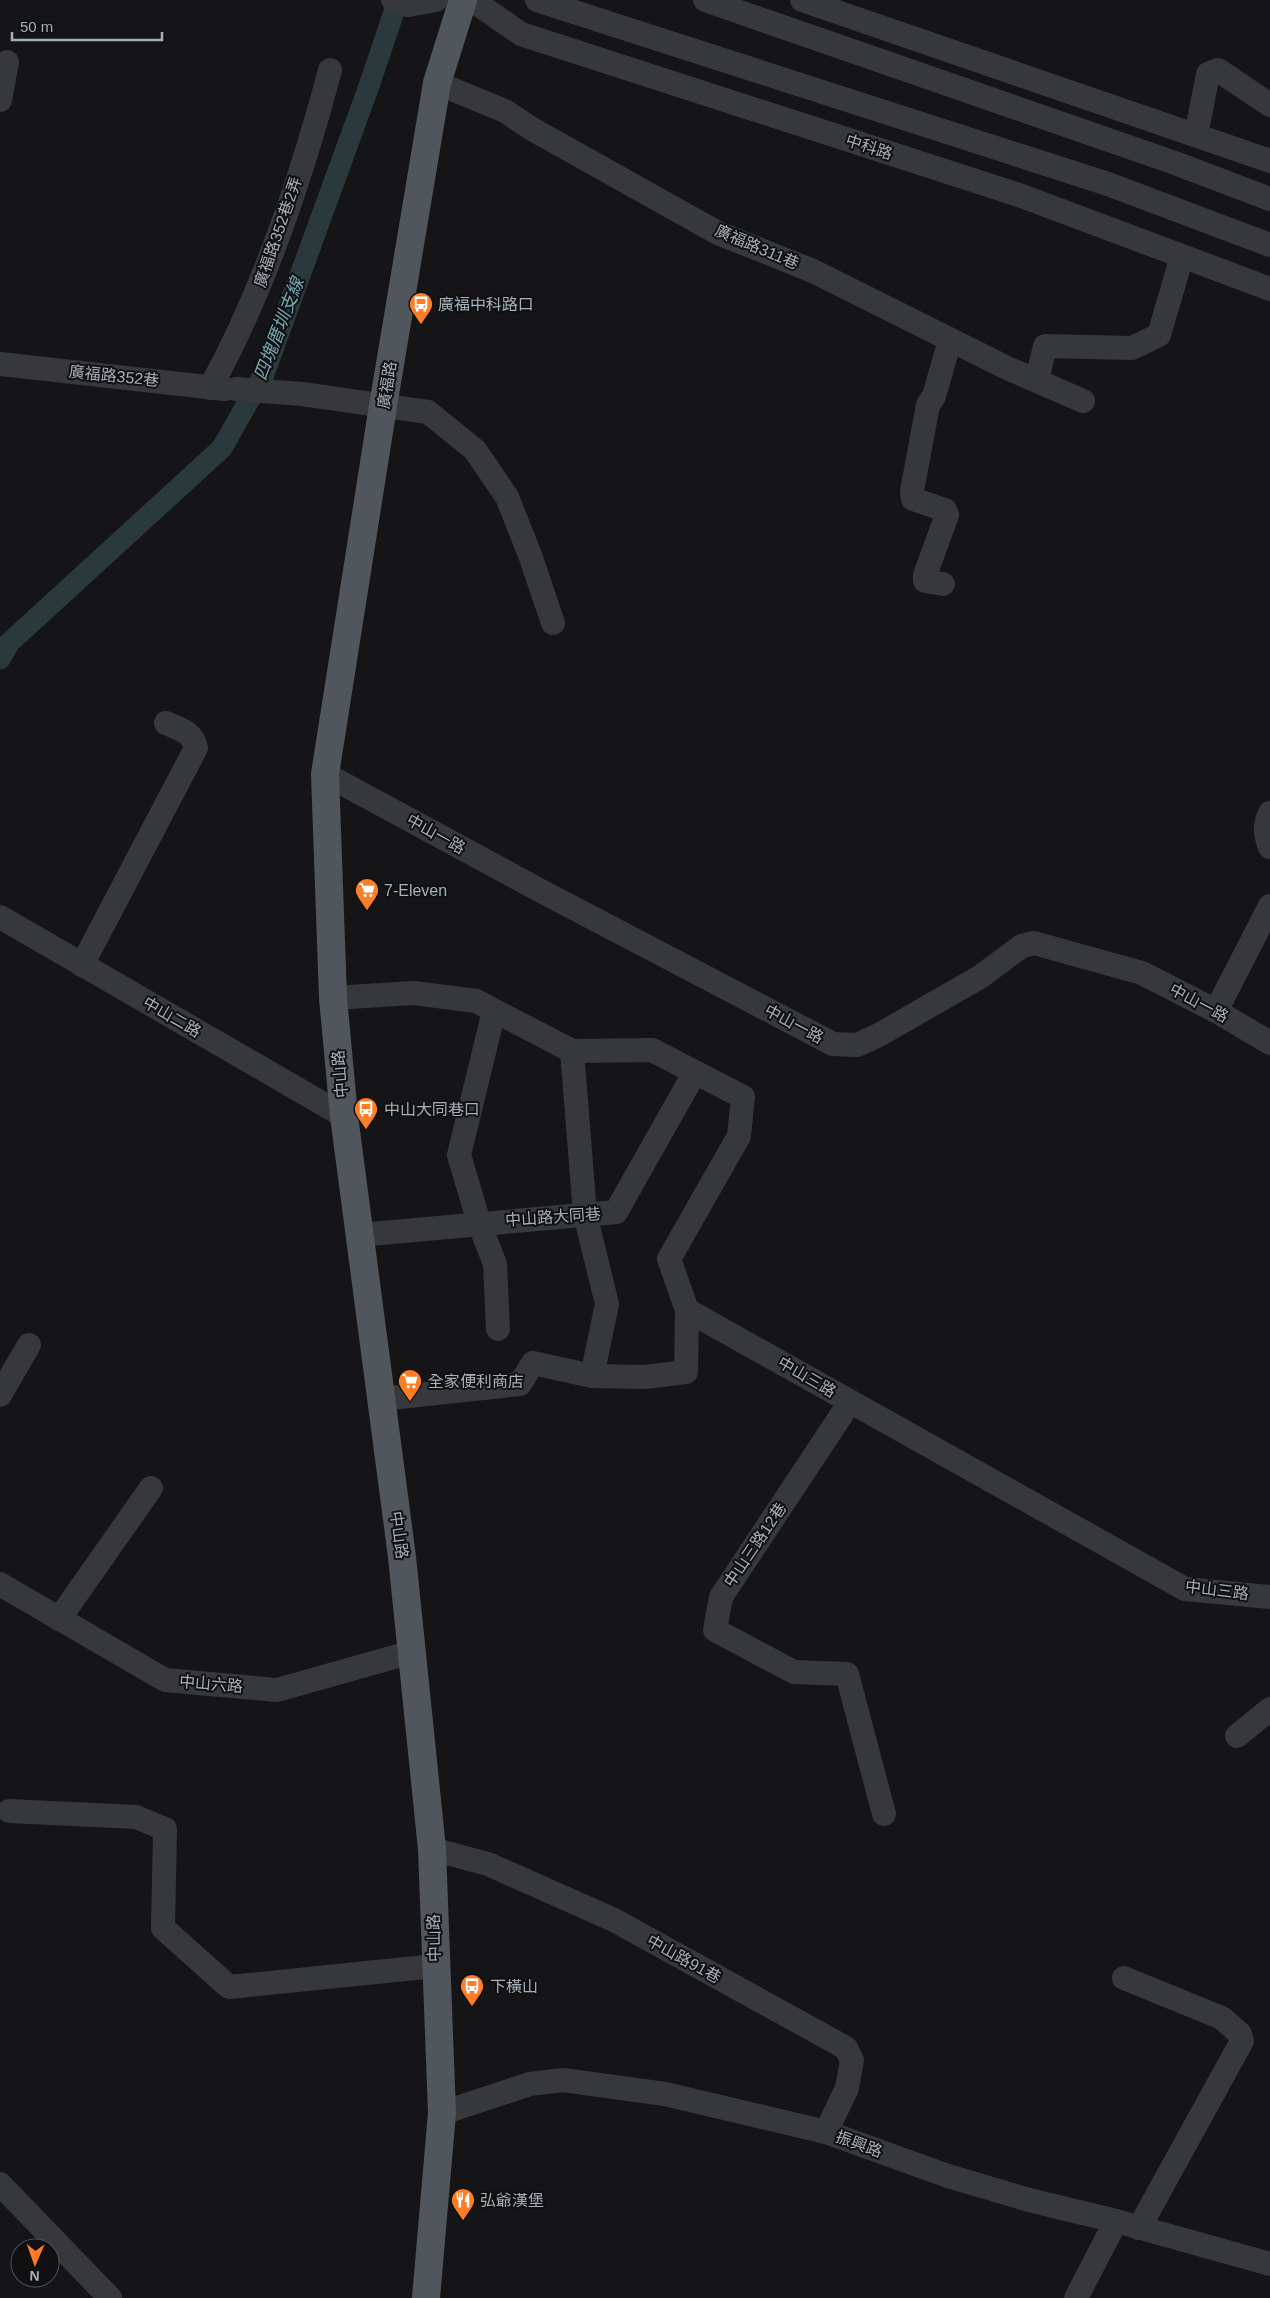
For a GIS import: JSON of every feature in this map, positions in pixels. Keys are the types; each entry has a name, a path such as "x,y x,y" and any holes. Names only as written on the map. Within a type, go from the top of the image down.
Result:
{"main road":[{"name":"廣福路","path":"325,774 383,406 437,83 463,0"},
{"name":"中山路","path":"325,774 333,998 344,1116 402,1557 432,1849 442,2113 426,2298"}],"street":[{"path":"401,2 436,0"},
{"name":"中科路","path":"472,0 521,34 1019,195 1270,289"},
{"path":"537,0 1108,184 1270,245"},
{"path":"705,0 1270,199"},
{"path":"802,0 1270,161"},
{"path":"0,100 8,62"},
{"name":"廣福路352巷2弄","path":"225,388 252,303 318,115 330,70"},
{"path":"1196,135 1208,74 1214,70 1218,70 1270,105"},
{"name":"廣福路311巷","path":"437,83 505,110 532,129 718,233 813,271 950,340 1083,401"},
{"path":"1037,380 1045,346 1132,348 1159,335 1182,256"},
{"path":"943,584 926,581 925,575 947,515 945,510 913,499 912,491 928,405 934,396 950,340"},
{"name":"廣福路352巷","path":"0,364 225,388 302,394 428,412 475,450 507,497 530,555 552,623"},
{"path":"82,965 196,748 194,738 188,732 166,723"},
{"name":"中山一路","path":"325,774 541,891 832,1044 856,1046 877,1036 980,977 1022,946 1034,943 1142,973 1270,1043"},
{"path":"1270,813 1266,822 1265,834 1270,847"},
{"path":"1216,1012 1270,906"},
{"name":"中山二路","path":"0,917 344,1116"},
{"path":"333,998 414,993 476,1001 572,1051 652,1050 743,1097 739,1136 669,1260 687,1310 686,1372 645,1377 592,1376 533,1363 520,1384 381,1399"},
{"path":"494,1011 459,1155 479,1223 495,1264 498,1329"},
{"path":"572,1051 585,1214 607,1304 592,1376"},
{"name":"中山路大同巷","path":"359,1235 616,1212 695,1072"},
{"name":"中山三路","path":"687,1310 1185,1590 1270,1597"},
{"path":"0,1395 29,1345"},
{"name":"中山三路12巷","path":"850,1402 721,1596 716,1630 794,1672 847,1674 884,1814"},
{"path":"59,1619 150,1488"},
{"name":"中山六路","path":"0,1584 165,1680 277,1690 412,1652"},
{"path":"1237,1736 1270,1709"},
{"path":"8,1811 136,1817 166,1829 163,1928 228,1987 435,1966"},
{"name":"中山路91巷","path":"432,1849 488,1864 614,1920 846,2048 852,2060 847,2088 826,2132"},
{"path":"1124,1978 1222,2018 1240,2034 1242,2041 1140,2228"},
{"name":"振興路","path":"442,2113 530,2084 563,2080 665,2094 826,2132 948,2176 1029,2200 1116,2221 1270,2264"},
{"path":"0,2184 110,2298"},
{"path":"1076,2298 1116,2221"}],"waterway":[{"name":"四塊厝圳支線","path":"0,659 9,643 222,448 264,374 369,86 398,0"}],"place":[{"name":"廣福中科路口","path":"421,325"},
{"name":"7-Eleven","path":"367,911"},
{"name":"中山大同巷口","path":"366,1130"},
{"name":"全家便利商店","path":"410,1402"},
{"name":"下橫山","path":"472,2007"},
{"name":"弘爺漢堡","path":"463,2221"}]}
